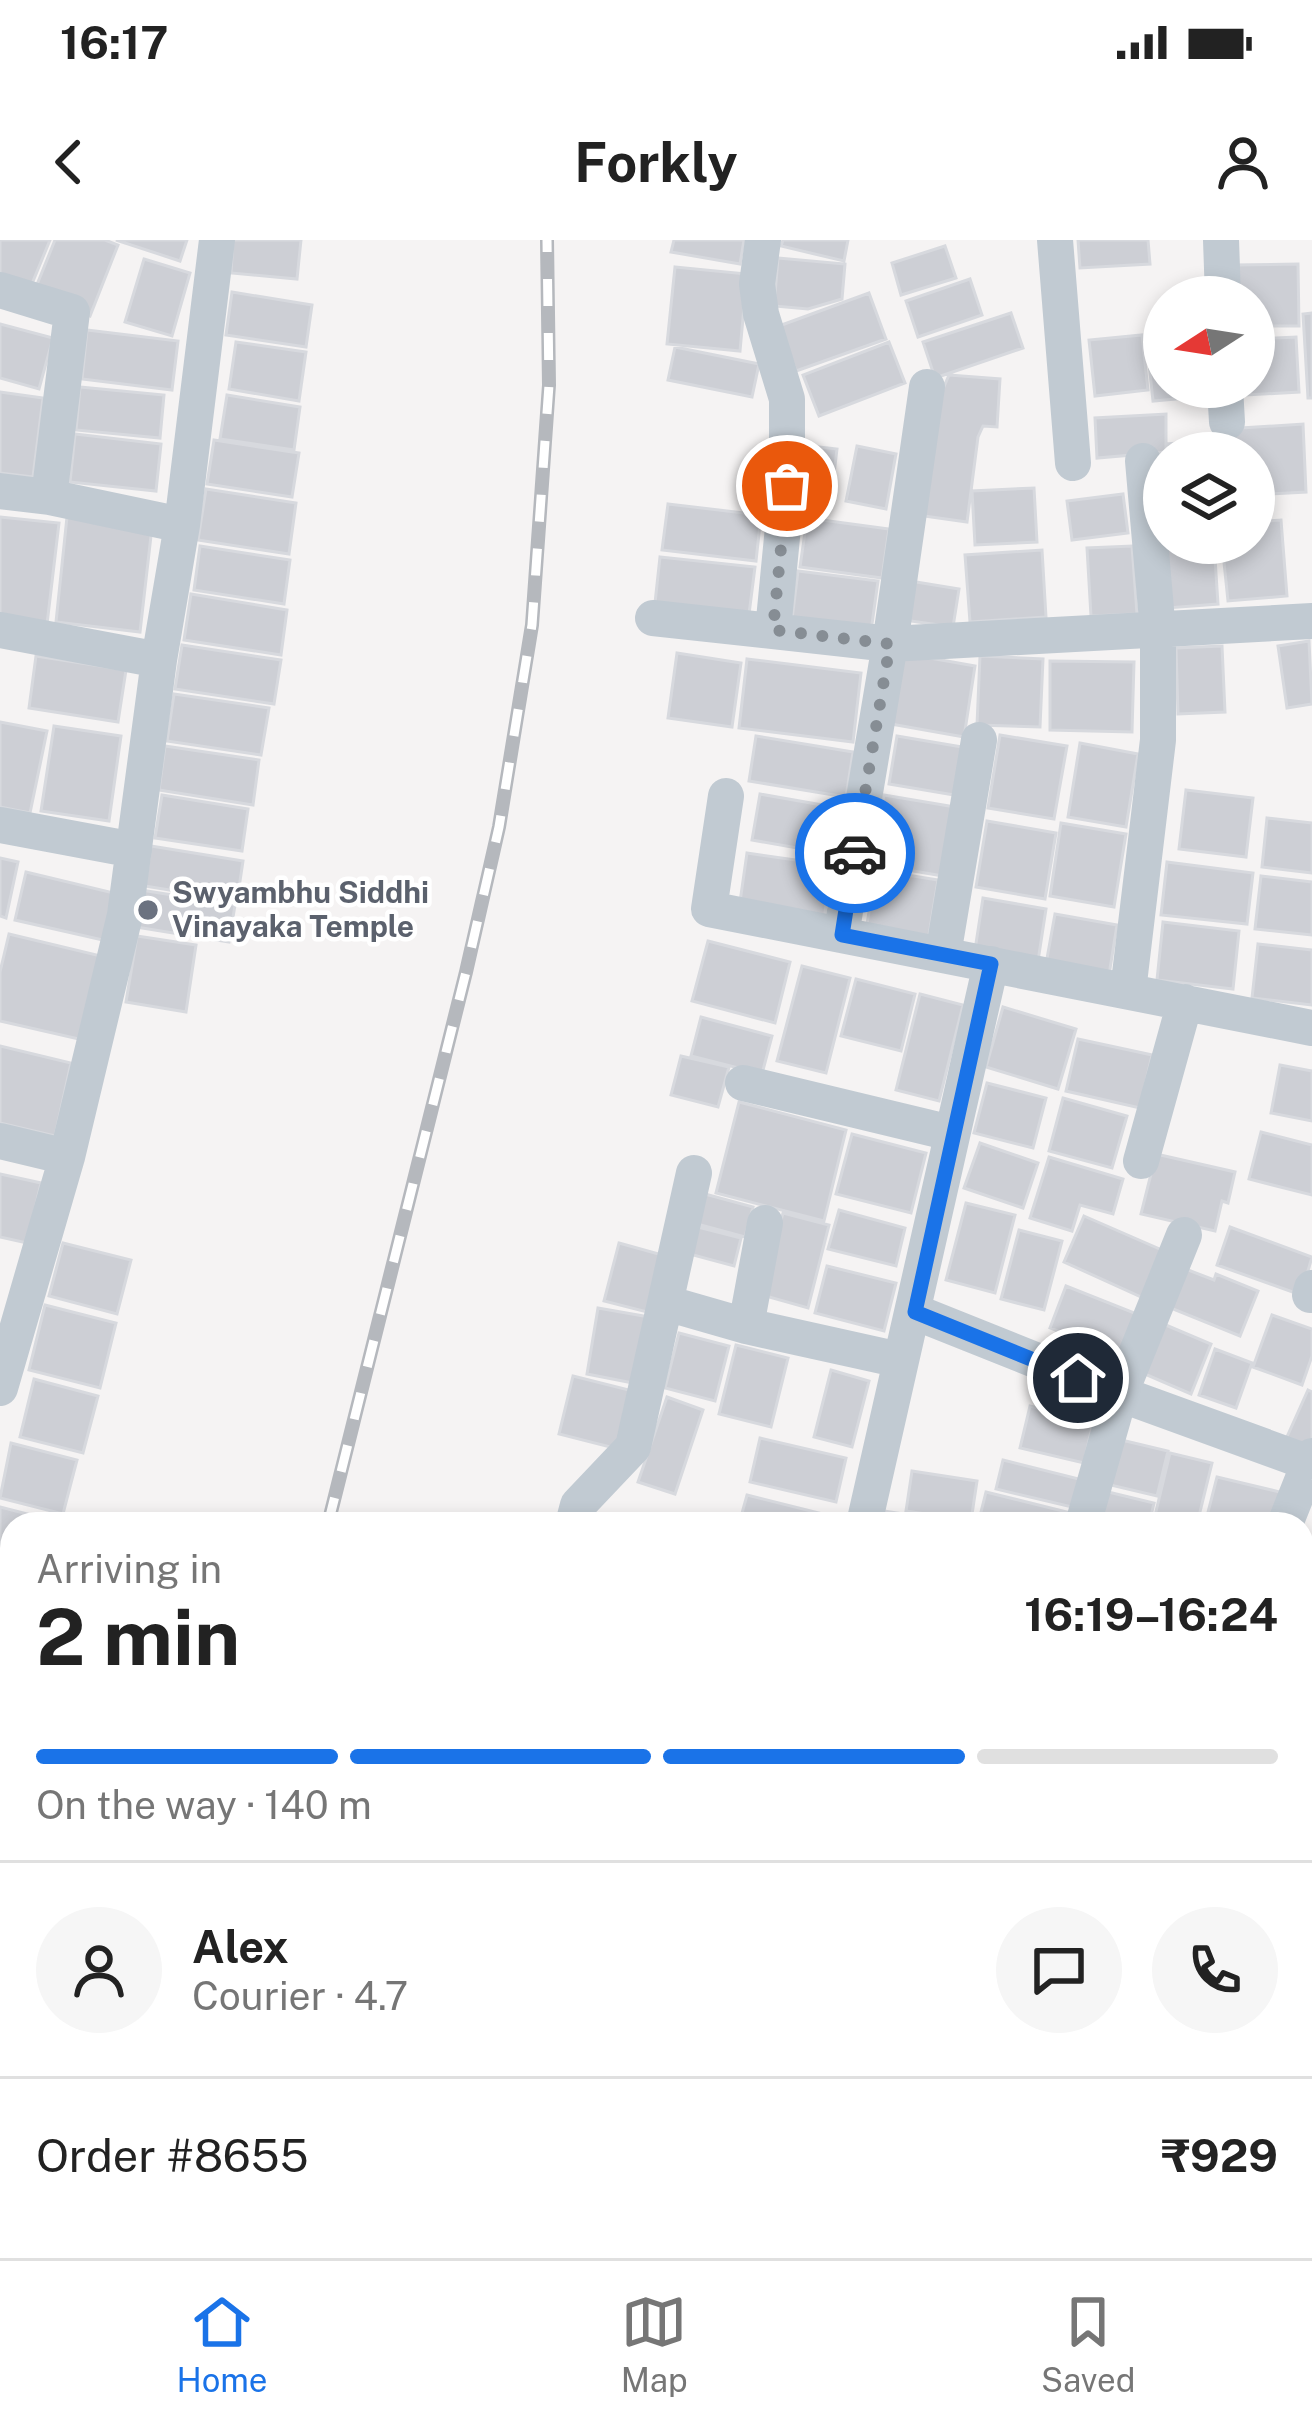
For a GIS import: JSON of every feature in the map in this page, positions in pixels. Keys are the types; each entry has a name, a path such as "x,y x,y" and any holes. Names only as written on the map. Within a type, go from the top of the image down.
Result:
{"street":[{"path":"0,1388 67,1157 125,915 182,525 217,240"},
{"path":"763,240 757,284 761,314 787,399 787,486 773,630"},
{"path":"1054,240 1073,463"},
{"path":"1221,240 1222,276"},
{"path":"0,290 72,312 49,497"},
{"path":"842,935 927,387"},
{"path":"0,491 182,525"},
{"path":"1128,992 1156,761 1158,632 1152,564"},
{"path":"653,618 890,644 1312,621"},
{"path":"0,630 159,660"},
{"path":"943,955 980,740"},
{"path":"726,796 709,909 1312,1028"},
{"path":"0,825 134,850"},
{"path":"867,1512 991,964"},
{"path":"1141,1161 1185,1003"},
{"path":"743,1083 951,1133"},
{"path":"0,1142 67,1157"},
{"path":"576,1512 633,1448 694,1173"},
{"path":"746,1326 765,1223"},
{"path":"1086,1512 1120,1394 1184,1235"},
{"path":"666,1303 900,1360"},
{"path":"915,1312 1120,1394 1309,1459 1289,1512"}],"building":[{"path":"0,240 50,240 29,291 0,279"},
{"path":"55,240 105,240 118,245 90,316 34,292"},
{"path":"116,240 187,240 180,261"},
{"path":"233,240 301,240 297,279 231,273"},
{"path":"674,240 744,240 740,264 671,252"},
{"path":"783,240 848,240 844,261 781,246"},
{"path":"1078,240 1148,240 1150,264 1080,268"},
{"path":"945,246 956,278 901,295 892,263"},
{"path":"778,258 845,264 842,299 808,309 774,306"},
{"path":"144,259 190,273 172,336 125,322"},
{"path":"1298,264 1299,326 1275,326 1275,276 1234,276 1234,265"},
{"path":"675,267 747,274 740,351 667,344"},
{"path":"970,279 982,315 918,337 906,301"},
{"path":"232,292 312,305 306,347 226,335"},
{"path":"869,293 886,339 796,371 779,326"},
{"path":"1011,313 1023,348 935,378 923,342"},
{"path":"1312,313 1312,398 1308,398 1303,314"},
{"path":"0,324 53,338 39,389 0,378"},
{"path":"87,330 178,341 172,390 82,379"},
{"path":"1142,335 1143,391 1095,396 1089,340"},
{"path":"1296,337 1299,392 1275,393 1275,338"},
{"path":"236,342 306,352 299,401 229,389"},
{"path":"889,342 905,383 819,416 803,375"},
{"path":"675,347 759,364 752,397 668,380"},
{"path":"949,375 1000,379 997,427 983,426 978,437 967,522 917,515 928,424"},
{"path":"80,387 164,395 160,438 76,430"},
{"path":"0,392 43,398 33,477 0,473"},
{"path":"227,395 300,407 294,450 220,439"},
{"path":"1166,414 1166,432 1143,432 1143,454 1097,458 1095,418"},
{"path":"1303,424 1306,492 1275,494 1275,432 1226,429"},
{"path":"75,434 161,444 156,491 70,482"},
{"path":"214,440 299,453 292,497 207,484"},
{"path":"802,445 837,449 831,499 796,495"},
{"path":"857,446 896,454 886,509 846,501"},
{"path":"1034,488 1037,542 975,545 972,491"},
{"path":"206,489 296,503 289,554 198,540"},
{"path":"1123,494 1128,533 1072,540 1067,501"},
{"path":"668,504 761,515 756,561 662,550"},
{"path":"0,517 59,523 47,624 0,618"},
{"path":"67,517 152,527 140,632 56,622"},
{"path":"807,518 889,529 882,578 800,567"},
{"path":"1275,520 1281,520 1287,596 1228,601 1224,564 1275,564"},
{"path":"200,546 290,560 284,604 194,590"},
{"path":"1132,546 1137,614 1091,616 1087,548"},
{"path":"1042,550 1046,617 970,622 965,555"},
{"path":"660,557 755,567 749,614 655,603"},
{"path":"1165,564 1215,564 1218,604 1167,608"},
{"path":"798,571 878,581 871,631 792,619"},
{"path":"910,581 959,589 953,627 904,620"},
{"path":"191,594 287,610 281,655 184,640"},
{"path":"1309,641 1312,704 1287,708 1278,646"},
{"path":"182,645 281,660 274,704 175,689"},
{"path":"1222,646 1225,712 1178,714 1176,648"},
{"path":"677,653 741,663 732,727 668,718"},
{"path":"902,653 975,666 964,737 891,724"},
{"path":"36,656 126,670 118,722 29,708"},
{"path":"980,656 1043,659 1040,727 977,725"},
{"path":"747,659 861,673 853,742 739,728"},
{"path":"1050,661 1134,662 1132,732 1050,730"},
{"path":"174,694 269,708 261,755 167,741"},
{"path":"0,722 47,731 30,813 0,807"},
{"path":"54,726 121,736 109,821 41,811"},
{"path":"1000,735 1067,746 1054,819 988,808"},
{"path":"756,736 853,752 846,797 749,781"},
{"path":"897,736 968,748 960,796 889,784"},
{"path":"1080,743 1138,754 1126,827 1068,817"},
{"path":"165,746 259,760 253,805 159,790"},
{"path":"1186,790 1253,798 1246,857 1179,849"},
{"path":"760,794 845,809 837,855 752,840"},
{"path":"162,795 248,809 242,851 155,838"},
{"path":"884,795 955,807 943,876 872,864"},
{"path":"1267,818 1312,823 1312,873 1262,867"},
{"path":"987,821 1056,833 1045,899 976,887"},
{"path":"1061,823 1126,834 1114,907 1050,896"},
{"path":"151,846 243,861 237,901 145,886"},
{"path":"747,853 831,865 824,921 739,909"},
{"path":"0,858 18,862 6,918 0,916"},
{"path":"1167,862 1253,873 1247,924 1161,915"},
{"path":"876,870 938,880 928,941 866,930"},
{"path":"26,872 118,894 107,941 15,920"},
{"path":"1261,876 1312,882 1312,935 1255,929"},
{"path":"141,890 235,905 229,942 136,927"},
{"path":"983,898 1046,909 1038,961 975,950"},
{"path":"1055,914 1117,925 1109,975 1046,964"},
{"path":"1163,922 1239,931 1233,989 1157,980"},
{"path":"9,934 101,956 83,1040 0,1021 0,972"},
{"path":"137,936 196,945 186,1012 126,1002"},
{"path":"708,941 790,962 775,1023 692,1001"},
{"path":"1258,944 1312,950 1312,1005 1252,998"},
{"path":"802,966 850,978 826,1073 777,1061"},
{"path":"856,979 915,994 901,1051 841,1036"},
{"path":"920,994 963,1005 939,1101 896,1090"},
{"path":"1003,1007 1076,1029 1058,1089 986,1067"},
{"path":"701,1017 772,1036 762,1074 691,1056"},
{"path":"1078,1039 1152,1055 1140,1108 1066,1091"},
{"path":"0,1046 71,1063 55,1136 0,1123"},
{"path":"681,1056 729,1067 718,1107 671,1095"},
{"path":"1280,1065 1312,1071 1312,1121 1271,1113"},
{"path":"987,1083 1046,1098 1033,1148 974,1133"},
{"path":"1063,1098 1127,1116 1112,1168 1049,1151"},
{"path":"739,1102 846,1130 824,1221 716,1193"},
{"path":"1261,1132 1312,1145 1312,1195 1249,1179"},
{"path":"852,1134 926,1153 911,1213 836,1194"},
{"path":"980,1143 1038,1163 1023,1208 964,1188"},
{"path":"1156,1154 1235,1172 1215,1231 1141,1214"},
{"path":"1049,1157 1123,1179 1113,1214 1080,1205 1072,1231 1030,1218"},
{"path":"0,1174 41,1183 27,1243 0,1237"},
{"path":"705,1194 753,1207 745,1237 697,1224"},
{"path":"966,1203 1015,1215 995,1293 946,1280"},
{"path":"839,1210 905,1228 896,1266 828,1249"},
{"path":"783,1213 829,1225 808,1308 762,1295"},
{"path":"1084,1216 1171,1254 1150,1301 1064,1262"},
{"path":"690,1225 741,1238 734,1266 682,1252"},
{"path":"1230,1227 1312,1257 1301,1295 1217,1265"},
{"path":"1019,1230 1062,1241 1044,1310 1001,1299"},
{"path":"63,1243 131,1260 117,1314 49,1296"},
{"path":"619,1243 666,1256 651,1313 604,1301"},
{"path":"827,1266 896,1283 884,1331 815,1313"},
{"path":"1183,1268 1214,1280 1216,1274 1258,1291 1240,1336 1168,1307"},
{"path":"1066,1286 1137,1314 1121,1356 1050,1328"},
{"path":"45,1305 116,1323 100,1388 29,1370"},
{"path":"598,1308 655,1318 643,1385 587,1374"},
{"path":"1272,1315 1312,1329 1312,1356 1302,1385 1253,1367"},
{"path":"1161,1323 1211,1344 1191,1394 1140,1372"},
{"path":"679,1333 729,1346 715,1401 665,1388"},
{"path":"736,1345 788,1358 771,1427 719,1414"},
{"path":"1215,1349 1252,1363 1236,1408 1199,1395"},
{"path":"831,1370 869,1381 852,1447 814,1437"},
{"path":"573,1376 633,1391 618,1449 559,1434"},
{"path":"34,1379 98,1396 83,1453 20,1437"},
{"path":"1308,1390 1312,1392 1312,1447 1286,1439"},
{"path":"667,1397 703,1410 675,1494 638,1482"},
{"path":"1030,1406 1093,1422 1084,1463 1020,1448"},
{"path":"760,1438 846,1458 836,1502 750,1482"},
{"path":"1113,1438 1168,1451 1157,1496 1102,1483"},
{"path":"11,1443 77,1460 64,1512 0,1498"},
{"path":"1170,1453 1212,1463 1200,1512 1156,1512"},
{"path":"1003,1460 1079,1479 1072,1507 996,1489"},
{"path":"912,1471 977,1481 972,1512 906,1511"},
{"path":"1217,1477 1284,1493 1280,1512 1208,1512"},
{"path":"1100,1490 1154,1503 1152,1512 1094,1512"},
{"path":"986,1492 1067,1512 981,1512"},
{"path":"747,1495 815,1512 742,1512"}],"railway":[{"path":"331,1512 499,827 532,625 549,385 547,240"}],"way so far":[{"path":"787,486 773,630 890,644 855,853"}],"place":[{"name":"Swyambhu Siddhi Vinayaka Temple","path":"148,910"}],"route":[{"path":"855,853 842,935 991,964 915,1312 1078,1378"}]}
